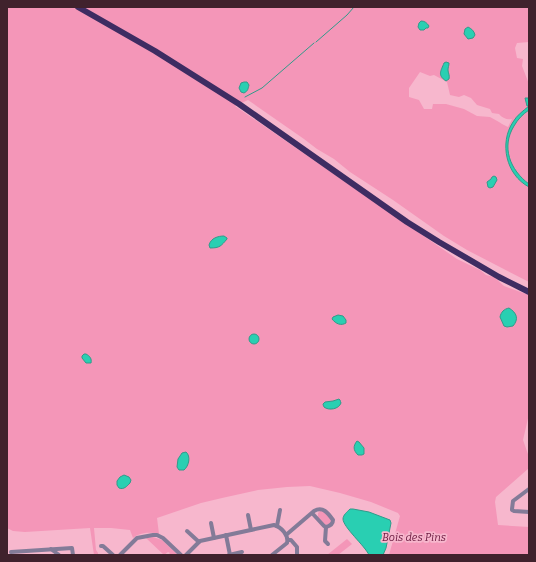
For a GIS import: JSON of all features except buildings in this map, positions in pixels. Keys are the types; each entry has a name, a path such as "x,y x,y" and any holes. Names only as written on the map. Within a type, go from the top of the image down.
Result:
{"highway":[{"path":"78,7 155,51 238,104 407,222 499,277 529,292"},
{"path":"86,7 157,48 242,102 441,239 529,288"}],"street":[{"path":"529,489 513,501 512,509 514,511 529,512"},
{"path":"286,535 319,509 326,511 333,520 332,524 326,527"},
{"path":"277,526 280,510"},
{"path":"312,513 326,527"},
{"path":"248,515 251,530"},
{"path":"211,523 214,538"},
{"path":"186,555 199,542 274,525 277,526 288,537 288,540 291,540 297,547 297,555"},
{"path":"326,527 325,541 328,544"},
{"path":"187,531 199,542"},
{"path":"120,555 137,538 154,535 163,538 181,555"},
{"path":"226,535 230,555 242,552"},
{"path":"272,555 288,540"},
{"path":"101,546 113,555"},
{"path":"11,552 27,553 51,549 72,548 73,555"},
{"path":"51,549 59,555"}],"green space":[{"name":"Bois des Pins","path":"7,7 529,7 529,42 517,43 515,48 517,58 523,59 522,66 529,84 529,282 467,250 444,236 248,100 235,106 457,259 480,270 486,275 494,277 504,286 529,295 529,414 523,440 529,457 529,468 496,497 495,502 498,525 529,527 529,555 389,555 400,516 398,513 371,502 310,486 258,490 201,503 157,518 159,534 146,533 133,538 130,530 94,528 96,550 98,555 94,555 90,528 25,532 13,531 7,528","holes":["420,72 430,76 434,75 447,82 450,95 459,97 464,95 471,98 477,105 490,109 492,113 499,114 506,119 512,119 508,127 490,117 477,116 464,109 446,104 433,104 432,109 424,109 419,100 409,97 409,88"]},
{"path":"323,511 332,520 330,524 325,525 318,517 318,513"},
{"path":"153,537 162,540 178,555 168,555 170,553 168,552 164,555 146,538"},
{"path":"347,539 352,544 338,555 327,555"}],"shaded area":[{"path":"421,21 427,23 429,26 428,28 420,30 418,27"},
{"path":"468,27 474,32 475,35 473,38 468,39 464,34 465,29"},
{"path":"444,63 449,63 449,79 446,81 441,77 440,73"},
{"path":"247,82 249,85 247,91 244,93 241,92 239,88 241,83"},
{"path":"525,98 529,98 529,106 527,106"},
{"path":"529,106 529,110 517,121 510,134 508,150 512,165 522,178 529,184 529,187 521,182 510,167 507,158 506,139 513,122 518,115"},
{"path":"494,176 497,180 493,187 490,188 488,187 487,182"},
{"path":"224,236 227,239 222,245 216,248 210,248 209,245 213,239"},
{"path":"509,308 514,312 516,321 513,326 507,327 504,326 500,317 503,311"},
{"path":"338,315 343,316 346,323 339,324 332,319"},
{"path":"254,334 259,339 254,344 249,339"},
{"path":"84,354 90,357 91,363 86,363 82,358"},
{"path":"339,399 341,403 338,407 328,409 324,407 323,404 325,402"},
{"path":"357,441 364,448 364,454 362,455 358,455 354,450 354,446"},
{"path":"186,452 189,458 188,464 184,470 179,470 177,467 178,459 182,453"},
{"path":"124,475 129,477 131,480 130,483 124,488 119,488 117,481"},
{"path":"350,509 369,512 390,520 391,523 386,548 383,555 369,555 346,527 343,518"}],"waterway":[{"path":"316,42 354,7"},
{"path":"245,97 262,88 314,43"}]}
